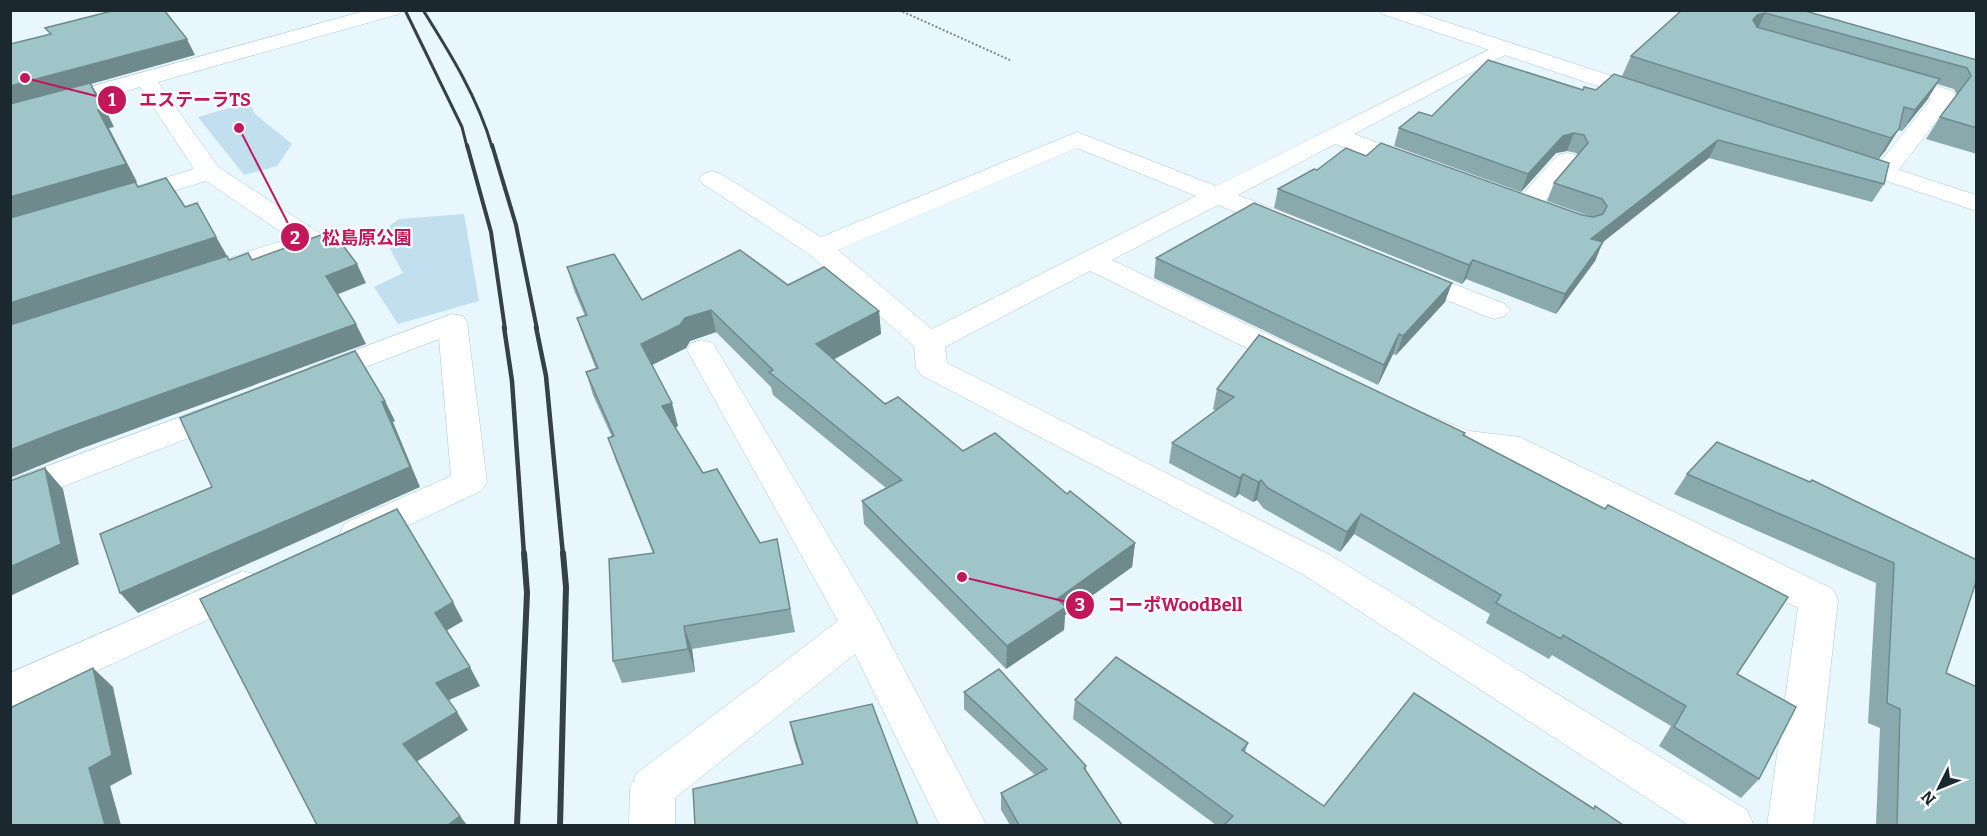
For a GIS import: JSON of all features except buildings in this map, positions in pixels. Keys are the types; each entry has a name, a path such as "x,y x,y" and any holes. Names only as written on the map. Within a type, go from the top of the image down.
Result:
{"street":[{"path":"10,116 147,80 392,10"},
{"path":"1389,10 1671,103"},
{"path":"929,343 1504,48"},
{"path":"1867,74 1946,96 1884,172"},
{"path":"147,80 209,172 311,240 189,281"},
{"path":"1333,135 1441,174"},
{"path":"819,248 1077,139 1314,235"},
{"path":"1828,154 1977,203"},
{"path":"1556,215 1516,201 1567,160"},
{"path":"99,205 209,172"},
{"path":"712,179 819,248 929,343 932,368 1317,565 1731,825"},
{"path":"1089,260 1325,374"},
{"path":"1389,266 1495,310"},
{"path":"287,387 452,323 469,482 330,546"},
{"path":"702,350 861,626 964,825"},
{"path":"10,494 254,400"},
{"path":"1410,416 1464,442 1508,445 1819,600 1790,825"},
{"path":"10,693 267,575"},
{"path":"652,825 653,788 861,626"}],"path":[{"path":"899,10 1012,61"}],"shaded area":[{"path":"249,102 255,114 292,144 277,166 244,175 198,117"},
{"path":"464,214 479,301 398,324 374,287 403,273 381,232 399,219"}],"railway":[{"path":"405,10 462,127 467,147"},
{"path":"423,10 471,93 492,147"},
{"path":"467,145 491,232 505,329"},
{"path":"492,145 516,225 537,329"},
{"path":"504,327 512,381 524,555"},
{"path":"536,327 546,376 563,555"},
{"path":"517,826 527,593 524,553"},
{"path":"560,826 566,587 563,553"}],"place":[{"name":"エステーラTS","path":"25,78"},
{"name":"松島原公園","path":"239,128"},
{"name":"コーポWoodBell","path":"962,577"}]}
